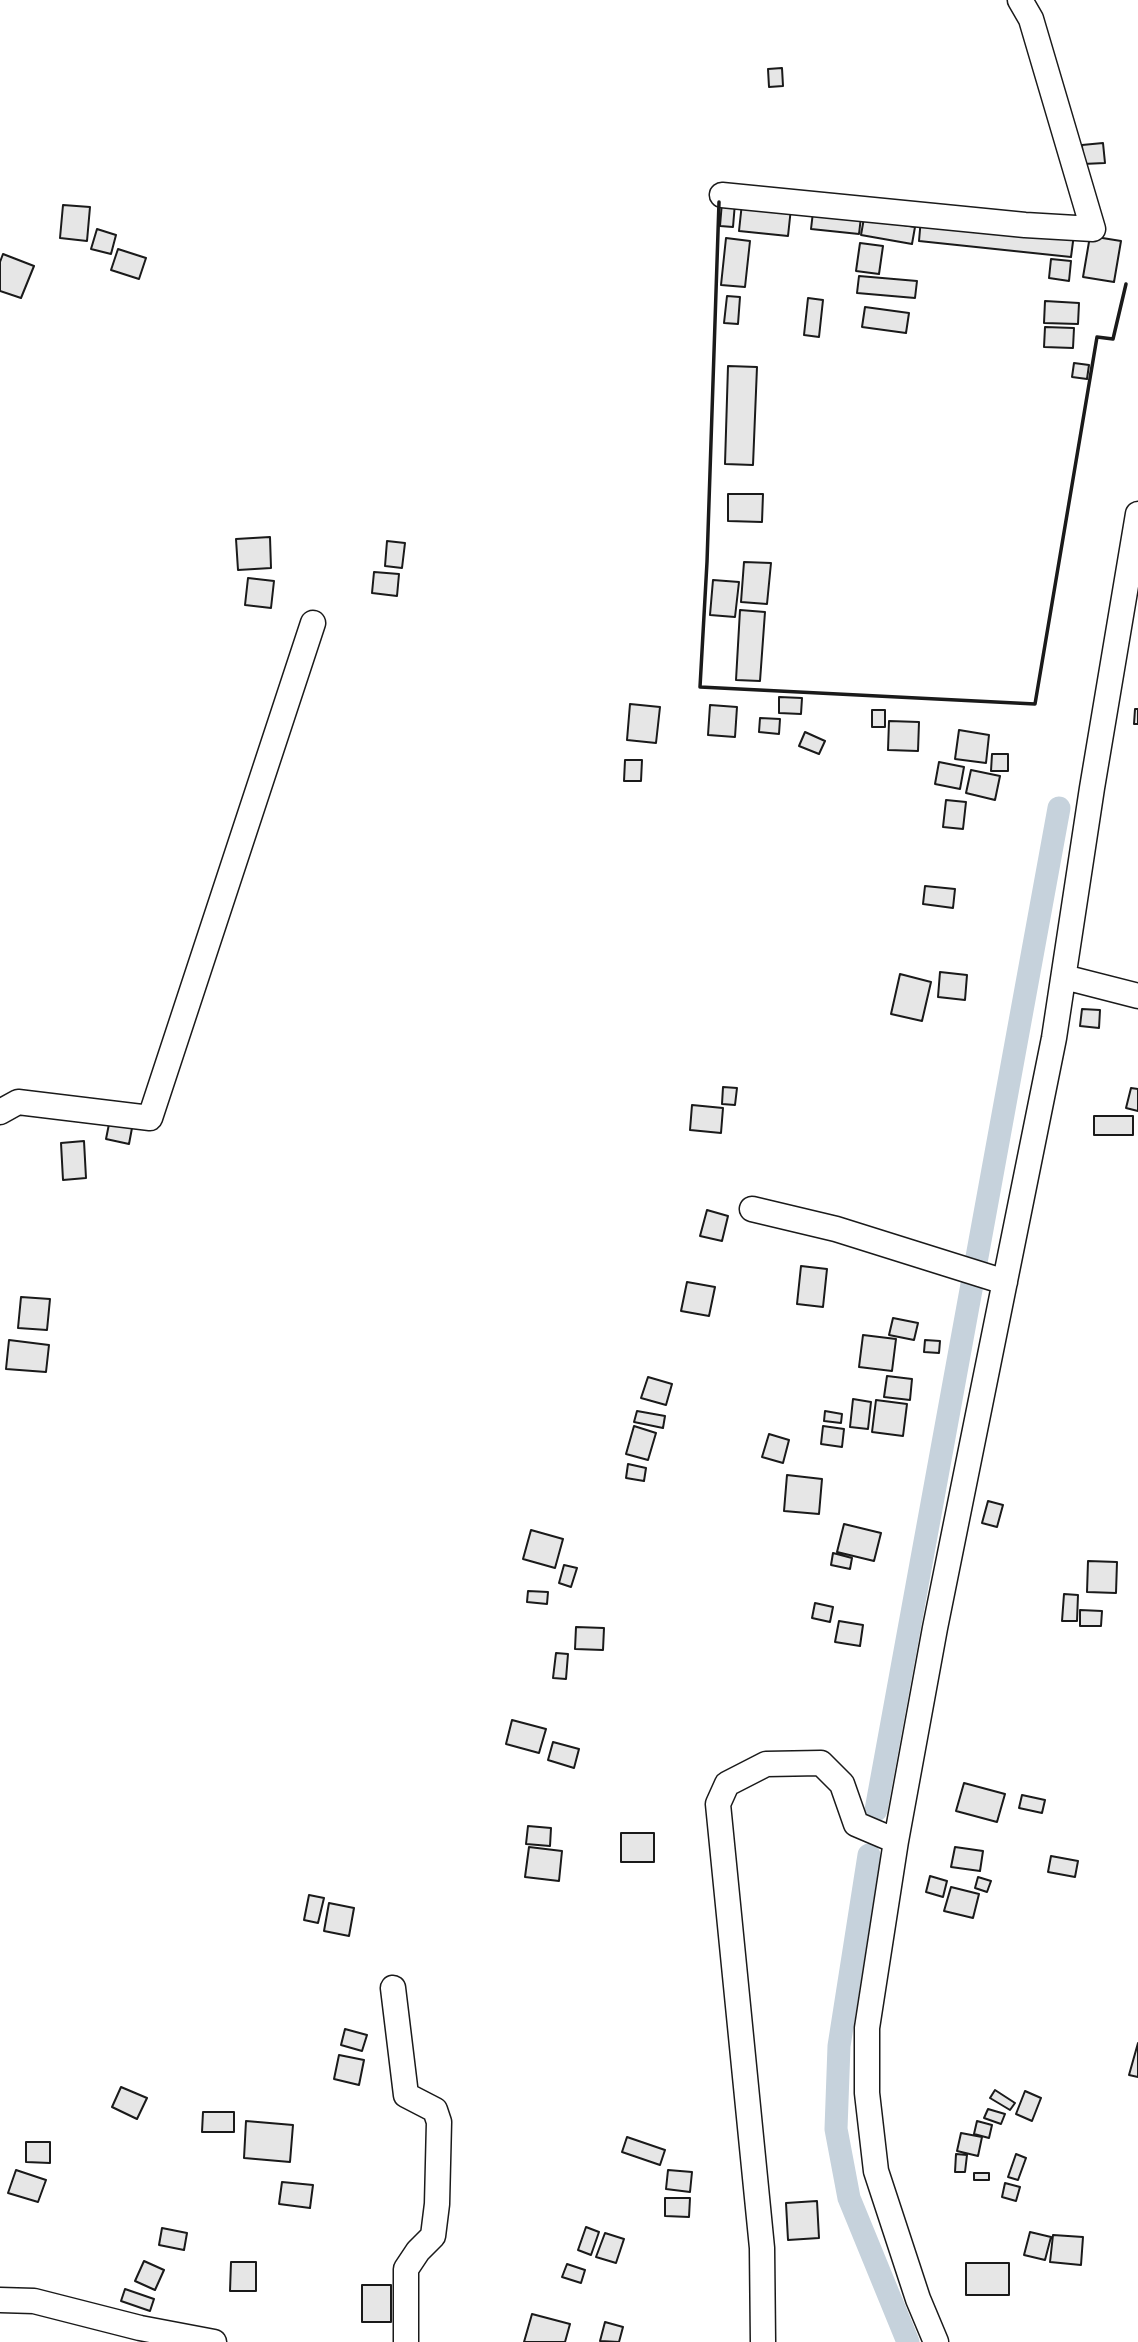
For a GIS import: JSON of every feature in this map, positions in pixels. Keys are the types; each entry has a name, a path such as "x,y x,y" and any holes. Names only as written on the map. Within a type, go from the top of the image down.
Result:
{"street":[{"path":"722,195 1025,226 1093,229 1031,19 1020,0"},
{"path":"936,2342 918,2299 876,2171 867,2093 867,2028 896,1840 995,1279 1054,1038 1138,514"},
{"path":"0,1112 18,1102 150,1118 313,623"},
{"path":"1064,977 1138,996"},
{"path":"752,1209 836,1229 995,1279"},
{"path":"763,2342 762,2248 718,1804 727,1784 766,1764 821,1763 842,1784 856,1824 896,1840"},
{"path":"393,1988 407,2095 435,2110 439,2122 437,2204 433,2236 418,2251 407,2269 406,2342"},
{"path":"0,2300 34,2301 140,2328 214,2342"}],"building":[{"path":"782,68 783,86 769,87 768,69"},
{"path":"1103,143 1105,163 1083,164 1082,145"},
{"path":"722,202 735,203 733,227 720,226"},
{"path":"742,203 791,208 788,236 739,231"},
{"path":"63,205 90,207 87,241 60,238"},
{"path":"813,212 861,217 859,234 811,229"},
{"path":"864,218 915,227 912,244 861,235"},
{"path":"921,218 1074,234 1071,257 919,241"},
{"path":"97,229 116,235 111,254 91,249"},
{"path":"1090,236 1121,241 1114,282 1083,277"},
{"path":"726,238 750,241 745,287 721,285"},
{"path":"860,243 883,246 879,274 856,271"},
{"path":"118,249 146,258 139,279 111,270"},
{"path":"3,254 34,266 21,298 0,291 0,262"},
{"path":"1051,259 1071,261 1069,281 1049,278"},
{"path":"859,276 917,281 915,298 857,293"},
{"path":"727,296 740,297 738,324 724,323"},
{"path":"808,298 823,300 819,337 804,335"},
{"path":"1045,301 1079,303 1078,324 1044,323"},
{"path":"865,307 909,313 906,333 862,327"},
{"path":"1045,327 1074,328 1073,348 1044,347"},
{"path":"1074,363 1089,365 1087,379 1072,377"},
{"path":"728,366 757,367 753,465 725,464"},
{"path":"728,494 763,494 762,522 728,521"},
{"path":"270,537 271,568 238,570 236,539"},
{"path":"387,541 405,543 402,568 385,566"},
{"path":"744,562 771,563 767,604 741,602"},
{"path":"374,572 399,574 397,596 372,593"},
{"path":"248,578 274,581 271,608 245,605"},
{"path":"713,580 739,582 735,617 710,615"},
{"path":"740,610 765,612 760,681 736,680"},
{"path":"779,697 802,698 801,714 779,713"},
{"path":"630,704 660,707 656,743 627,740"},
{"path":"710,705 737,707 735,737 708,735"},
{"path":"1135,709 1138,709 1138,724 1134,724"},
{"path":"872,710 885,710 885,727 872,727"},
{"path":"760,718 780,719 779,734 759,732"},
{"path":"889,721 919,722 918,751 888,750"},
{"path":"959,730 989,735 986,763 955,759"},
{"path":"805,732 825,741 819,754 799,746"},
{"path":"992,754 1008,754 1008,771 991,771"},
{"path":"625,760 642,760 641,781 624,781"},
{"path":"939,762 964,767 960,789 935,784"},
{"path":"971,770 1000,776 995,800 966,793"},
{"path":"946,800 966,802 963,829 943,827"},
{"path":"925,886 955,889 953,908 923,904"},
{"path":"940,972 967,975 965,1000 938,997"},
{"path":"900,974 931,982 922,1021 891,1014"},
{"path":"1082,1009 1100,1010 1099,1028 1080,1026"},
{"path":"723,1087 737,1088 735,1105 722,1104"},
{"path":"1131,1088 1138,1089 1138,1111 1126,1108"},
{"path":"692,1105 723,1108 721,1133 690,1130"},
{"path":"1094,1116 1133,1116 1133,1135 1094,1135"},
{"path":"109,1124 132,1128 129,1144 106,1139"},
{"path":"84,1141 86,1178 63,1180 61,1143"},
{"path":"707,1210 728,1216 722,1241 700,1236"},
{"path":"801,1266 827,1269 823,1307 797,1304"},
{"path":"687,1282 715,1287 709,1316 681,1311"},
{"path":"21,1297 50,1299 47,1330 18,1328"},
{"path":"893,1318 918,1323 914,1340 889,1335"},
{"path":"863,1335 896,1339 892,1371 859,1367"},
{"path":"9,1340 49,1345 46,1372 6,1369"},
{"path":"925,1340 940,1341 939,1353 924,1352"},
{"path":"887,1376 912,1379 910,1400 884,1397"},
{"path":"648,1377 672,1384 666,1405 641,1398"},
{"path":"853,1399 871,1402 868,1429 850,1427"},
{"path":"876,1400 907,1404 903,1436 872,1432"},
{"path":"637,1411 665,1416 663,1428 634,1422"},
{"path":"825,1411 842,1414 841,1423 824,1421"},
{"path":"634,1426 656,1433 648,1460 626,1454"},
{"path":"823,1426 844,1429 842,1447 821,1444"},
{"path":"769,1434 789,1440 783,1463 762,1457"},
{"path":"628,1464 646,1468 644,1481 626,1478"},
{"path":"787,1475 822,1479 819,1514 784,1511"},
{"path":"988,1501 1003,1505 997,1527 982,1523"},
{"path":"844,1524 881,1533 874,1561 837,1552"},
{"path":"531,1530 563,1539 555,1568 523,1559"},
{"path":"833,1553 852,1558 850,1569 831,1565"},
{"path":"1088,1561 1117,1562 1116,1593 1087,1592"},
{"path":"564,1565 577,1568 571,1587 559,1583"},
{"path":"528,1591 548,1592 547,1604 527,1602"},
{"path":"1064,1594 1078,1595 1077,1621 1062,1621"},
{"path":"815,1603 833,1607 830,1622 812,1618"},
{"path":"1080,1610 1102,1611 1101,1626 1080,1626"},
{"path":"839,1621 863,1625 860,1646 835,1642"},
{"path":"576,1627 604,1628 603,1650 575,1649"},
{"path":"556,1653 568,1654 566,1679 553,1678"},
{"path":"512,1720 546,1729 539,1753 506,1744"},
{"path":"553,1742 579,1749 574,1768 548,1760"},
{"path":"964,1783 1005,1794 997,1822 956,1811"},
{"path":"1022,1795 1045,1800 1042,1813 1019,1808"},
{"path":"528,1826 551,1828 550,1846 526,1844"},
{"path":"621,1833 654,1833 654,1862 621,1862"},
{"path":"529,1847 562,1851 559,1881 525,1877"},
{"path":"955,1847 983,1851 980,1871 951,1867"},
{"path":"1051,1856 1078,1861 1075,1877 1048,1872"},
{"path":"930,1876 947,1881 943,1897 926,1892"},
{"path":"978,1877 991,1881 987,1892 975,1888"},
{"path":"951,1887 979,1894 973,1918 944,1911"},
{"path":"309,1895 324,1898 318,1923 304,1920"},
{"path":"329,1903 354,1908 349,1936 324,1931"},
{"path":"345,2029 367,2035 362,2051 341,2045"},
{"path":"1138,2043 1138,2077 1129,2075"},
{"path":"339,2055 364,2060 359,2085 334,2079"},
{"path":"121,2087 147,2098 137,2119 112,2107"},
{"path":"995,2090 1015,2103 1010,2110 990,2098"},
{"path":"1025,2091 1041,2098 1032,2121 1016,2114"},
{"path":"988,2109 1005,2114 1001,2124 984,2118"},
{"path":"203,2112 234,2112 234,2132 202,2132"},
{"path":"246,2121 293,2125 290,2162 244,2158"},
{"path":"977,2121 992,2125 989,2138 974,2134"},
{"path":"961,2133 982,2137 978,2156 957,2151"},
{"path":"627,2137 665,2150 660,2165 622,2152"},
{"path":"26,2142 50,2142 50,2163 26,2162"},
{"path":"956,2154 967,2155 965,2172 955,2172"},
{"path":"1016,2154 1026,2158 1018,2180 1008,2177"},
{"path":"16,2170 46,2180 38,2202 8,2193"},
{"path":"668,2170 692,2172 690,2192 666,2189"},
{"path":"974,2173 989,2173 989,2180 974,2180"},
{"path":"282,2182 313,2185 310,2208 279,2204"},
{"path":"1005,2183 1020,2187 1016,2201 1002,2197"},
{"path":"665,2198 690,2198 689,2217 665,2216"},
{"path":"817,2201 819,2238 788,2240 786,2203"},
{"path":"586,2227 599,2232 591,2255 578,2250"},
{"path":"162,2228 187,2233 184,2250 159,2245"},
{"path":"1030,2232 1051,2237 1045,2260 1024,2255"},
{"path":"605,2233 624,2239 616,2263 596,2257"},
{"path":"1053,2235 1083,2237 1081,2265 1050,2262"},
{"path":"144,2261 164,2270 155,2290 135,2281"},
{"path":"231,2262 256,2262 256,2291 230,2291"},
{"path":"966,2263 1009,2263 1009,2295 966,2295"},
{"path":"567,2264 585,2270 581,2283 562,2277"},
{"path":"362,2285 391,2285 391,2322 362,2322"},
{"path":"125,2289 154,2299 150,2311 121,2301"},
{"path":"532,2314 570,2324 565,2342 524,2342"},
{"path":"605,2322 623,2327 619,2342 600,2341"}],"waterway":[{"path":"876,1810 1059,808"},
{"path":"869,1855 839,2046 836,2129 849,2198 908,2342"}],"wall":[{"path":"719,202 707,562 700,687 1035,704 1097,337 1113,339 1126,284"}]}
